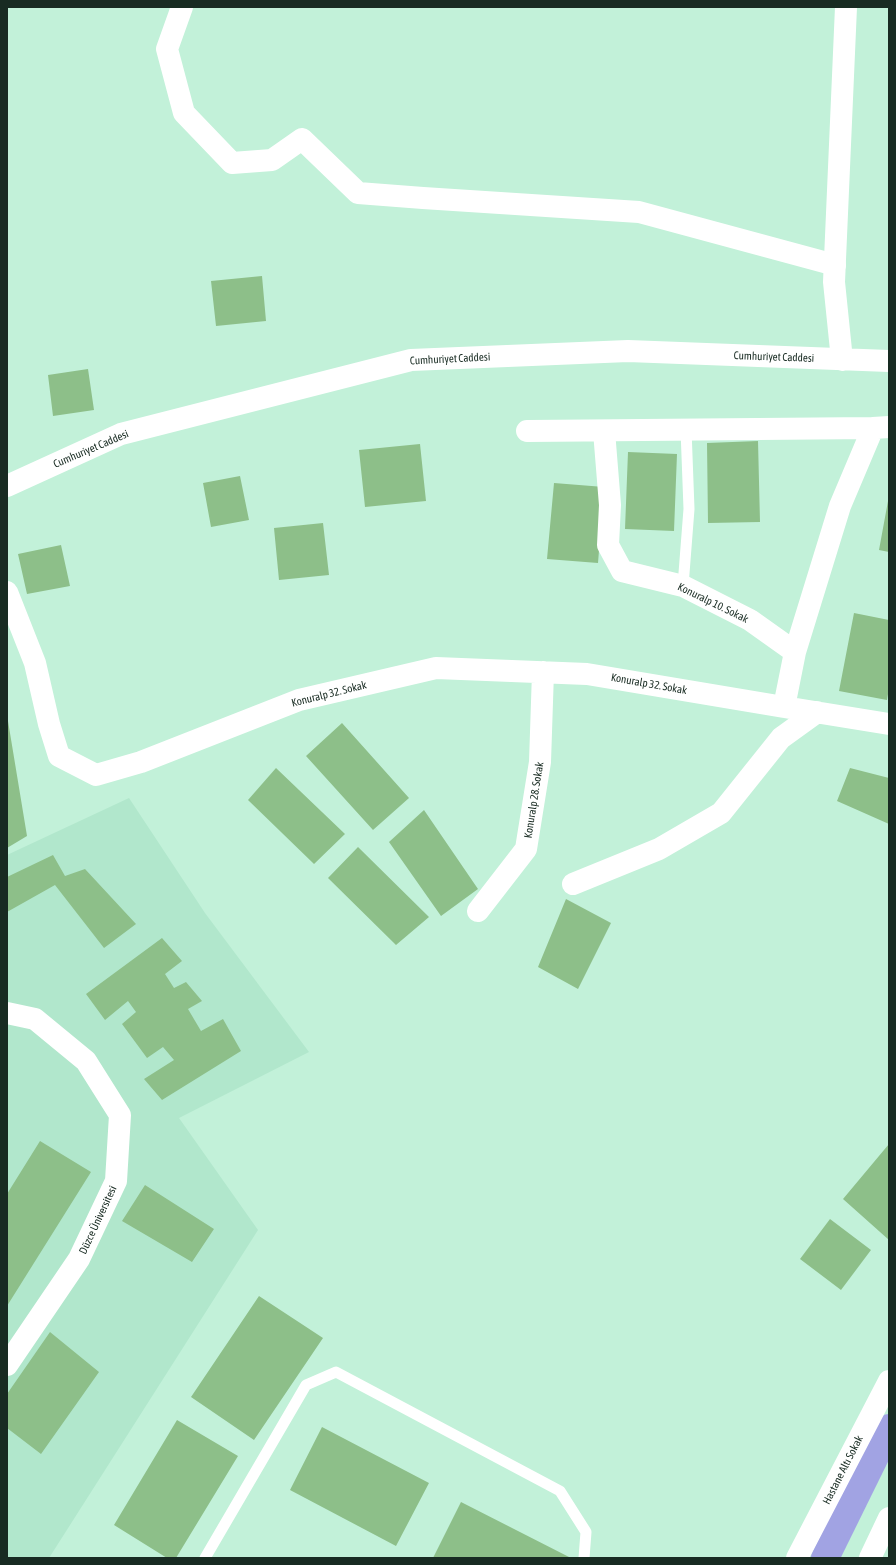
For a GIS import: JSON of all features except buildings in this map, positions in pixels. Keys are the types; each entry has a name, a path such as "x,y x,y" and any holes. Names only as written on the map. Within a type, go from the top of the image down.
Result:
{"street":[{"path":"182,7 167,49 184,113 232,163 272,160 302,139 358,192 423,198 639,212 835,265"},
{"path":"842,360 834,282 846,7"},
{"name":"Cumhuriyet Caddesi","path":"7,486 121,434 411,360 628,351 889,361"},
{"path":"527,431 881,427 840,506 794,652 784,707"},
{"name":"Konuralp 10. Sokak","path":"604,431 610,505 608,545 622,571 683,586 750,620 794,652"},
{"name":"Konuralp 32. Sokak","path":"7,592 35,664 49,724 59,756 96,775 141,762 299,700 436,668 587,674 889,724"},
{"name":"Konuralp 28. Sokak","path":"478,911 526,848 540,762 543,672"},
{"path":"573,884 659,849 721,813 781,738 817,712"},
{"name":"Düzce Üniversitesi","path":"7,1013 35,1019 86,1061 120,1114 116,1181 80,1259 7,1365"},
{"name":"Hastane Altı Sokak","path":"797,1558 889,1381"},
{"path":"870,1558 889,1518"}],"lane":[{"path":"683,586 689,510 686,429"},
{"path":"205,1558 306,1385 336,1372 560,1491 586,1532 584,1558"}],"shaded area":[{"path":"129,798 205,913 309,1052 179,1118 258,1230 49,1558 7,1558 7,855"}],"waterway":[{"path":"825,1558 889,1428"}]}
